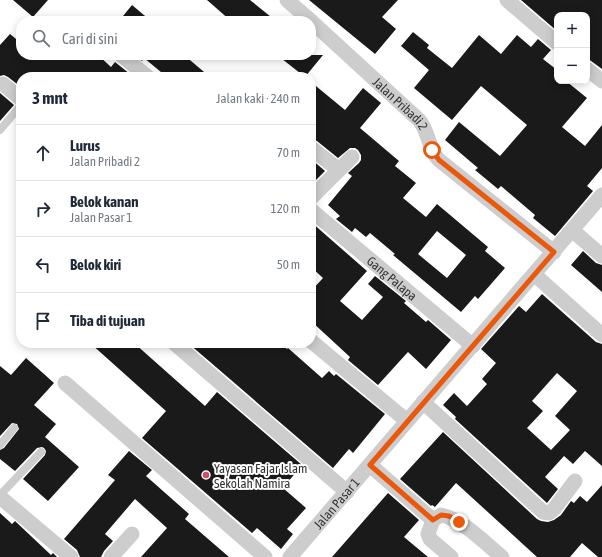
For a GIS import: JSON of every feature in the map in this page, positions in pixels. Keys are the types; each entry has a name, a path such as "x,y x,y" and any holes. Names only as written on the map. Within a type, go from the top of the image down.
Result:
{"street":[{"name":"Jalan Pribadi 2","path":"287,0 305,16"},
{"path":"507,0 554,40"},
{"name":"Jalan Pribadi 2","path":"316,26 423,124 432,150 439,160 554,252"},
{"path":"127,60 142,72"},
{"path":"590,71 602,81"},
{"path":"3,84 16,95"},
{"path":"316,152 339,170"},
{"path":"316,193 352,156"},
{"name":"Jalan Pasar 1","path":"290,557 407,420 535,275 572,230 600,200"},
{"name":"Gang Palapa","path":"316,214 473,346"},
{"path":"572,230 602,256"},
{"path":"535,275 602,335"},
{"path":"316,345 407,420"},
{"path":"180,348 347,492"},
{"path":"66,383 265,557"},
{"path":"423,402 543,512 549,513 554,509 575,481"},
{"path":"370,465 433,520"},
{"path":"0,496 71,557"},
{"path":"451,557 430,539 428,534 433,520 441,515 449,516 459,522 502,557"},
{"path":"111,557 132,534"}],"lane":[{"path":"0,130 16,111"},
{"path":"0,445 14,428"},
{"path":"0,496 41,452"}],"building":[{"path":"13,0 48,0 34,16 32,16"},
{"path":"207,0 250,0 270,16 225,16"},
{"path":"309,0 398,0 382,17 396,29 375,54"},
{"path":"521,0 602,0 602,69 590,60 590,12 554,12 554,28"},
{"path":"132,5 145,16 123,16"},
{"path":"413,32 429,45 427,48 452,68 479,35 501,54 517,35 531,47 538,39 551,50 543,59 554,68 554,84 570,84 587,98 562,127 585,146 602,125 602,168 587,186 593,191 555,236 533,218 535,215 501,186 498,189 475,170 478,168 445,140 459,122 500,156 527,125 481,86 452,120 414,88 429,70 401,46"},
{"path":"10,34 16,39 16,60 103,60 111,67 115,62 128,72 16,72 16,83 4,75 0,76 0,45"},
{"path":"316,55 323,55 309,72 299,72 283,60 316,60"},
{"path":"146,60 190,60 204,72 161,72"},
{"path":"316,86 345,110 363,88 381,103 360,128 399,161 395,166 416,183 403,198 426,217 437,204 488,247 485,251 505,268 478,299 475,296 461,312 393,255 395,254 370,233 366,237 355,228 352,232 336,219 340,216 328,205 352,176 348,173 359,163 361,160 361,155 355,148 350,148 338,158 317,141","holes":["437,231 466,255 447,278 418,254"]},
{"path":"0,93 14,105 0,121"},
{"path":"316,163 325,171 316,180"},
{"path":"316,226 367,271 340,301 362,320 383,297 368,284 375,276 406,301 404,303 426,322 428,320 451,340 426,369 408,352 378,385 348,360 350,357 316,326 316,286 323,278 316,272"},
{"path":"583,251 596,263 602,265 602,292 571,265"},
{"path":"542,294 596,342 602,344 602,466 585,451 573,464 564,456 545,477 558,489 547,503 455,419 456,417 443,405 454,393 467,406 487,384 482,379 496,363 481,349 519,306 526,312","holes":["557,373 577,391 555,416 570,430 551,450 527,428 543,411 532,401"]},
{"path":"96,348 140,348 205,406 217,392 302,465 283,488 306,508 287,529 293,534 281,549 257,528 252,533 142,438 166,411"},
{"path":"194,348 288,348 322,378 329,371 334,376 336,374 385,414 353,453 349,449 333,468"},
{"path":"26,358 54,383 34,405 56,424 45,437 79,467 48,501 23,479 45,455 46,451 44,448 37,448 15,471 0,459 0,450 4,448 19,429 17,424 12,423 0,436 0,366 11,375"},
{"path":"443,432 537,519 541,521 548,522 554,520 561,515 571,501 574,503 580,496 587,502 602,485 602,557 598,557 582,543 570,557 537,557 456,483 435,507 432,505 431,506 400,479"},
{"path":"129,451 152,470 146,476 189,514 185,519 229,557 141,557 167,528 135,499 105,534 113,541 101,557 80,557 77,550 64,539 115,480 108,475"},
{"path":"388,493 419,520 404,537 428,557 332,557"},
{"path":"0,513 12,524 15,521 51,555 53,553 57,557 0,557"}],"place":[{"name":"Yayasan Fajar Islam Sekolah Namira","path":"206,475"}],"route":[{"path":"432,150 439,160 554,252 407,420 370,465 433,520 441,515 449,516 459,522"}]}
